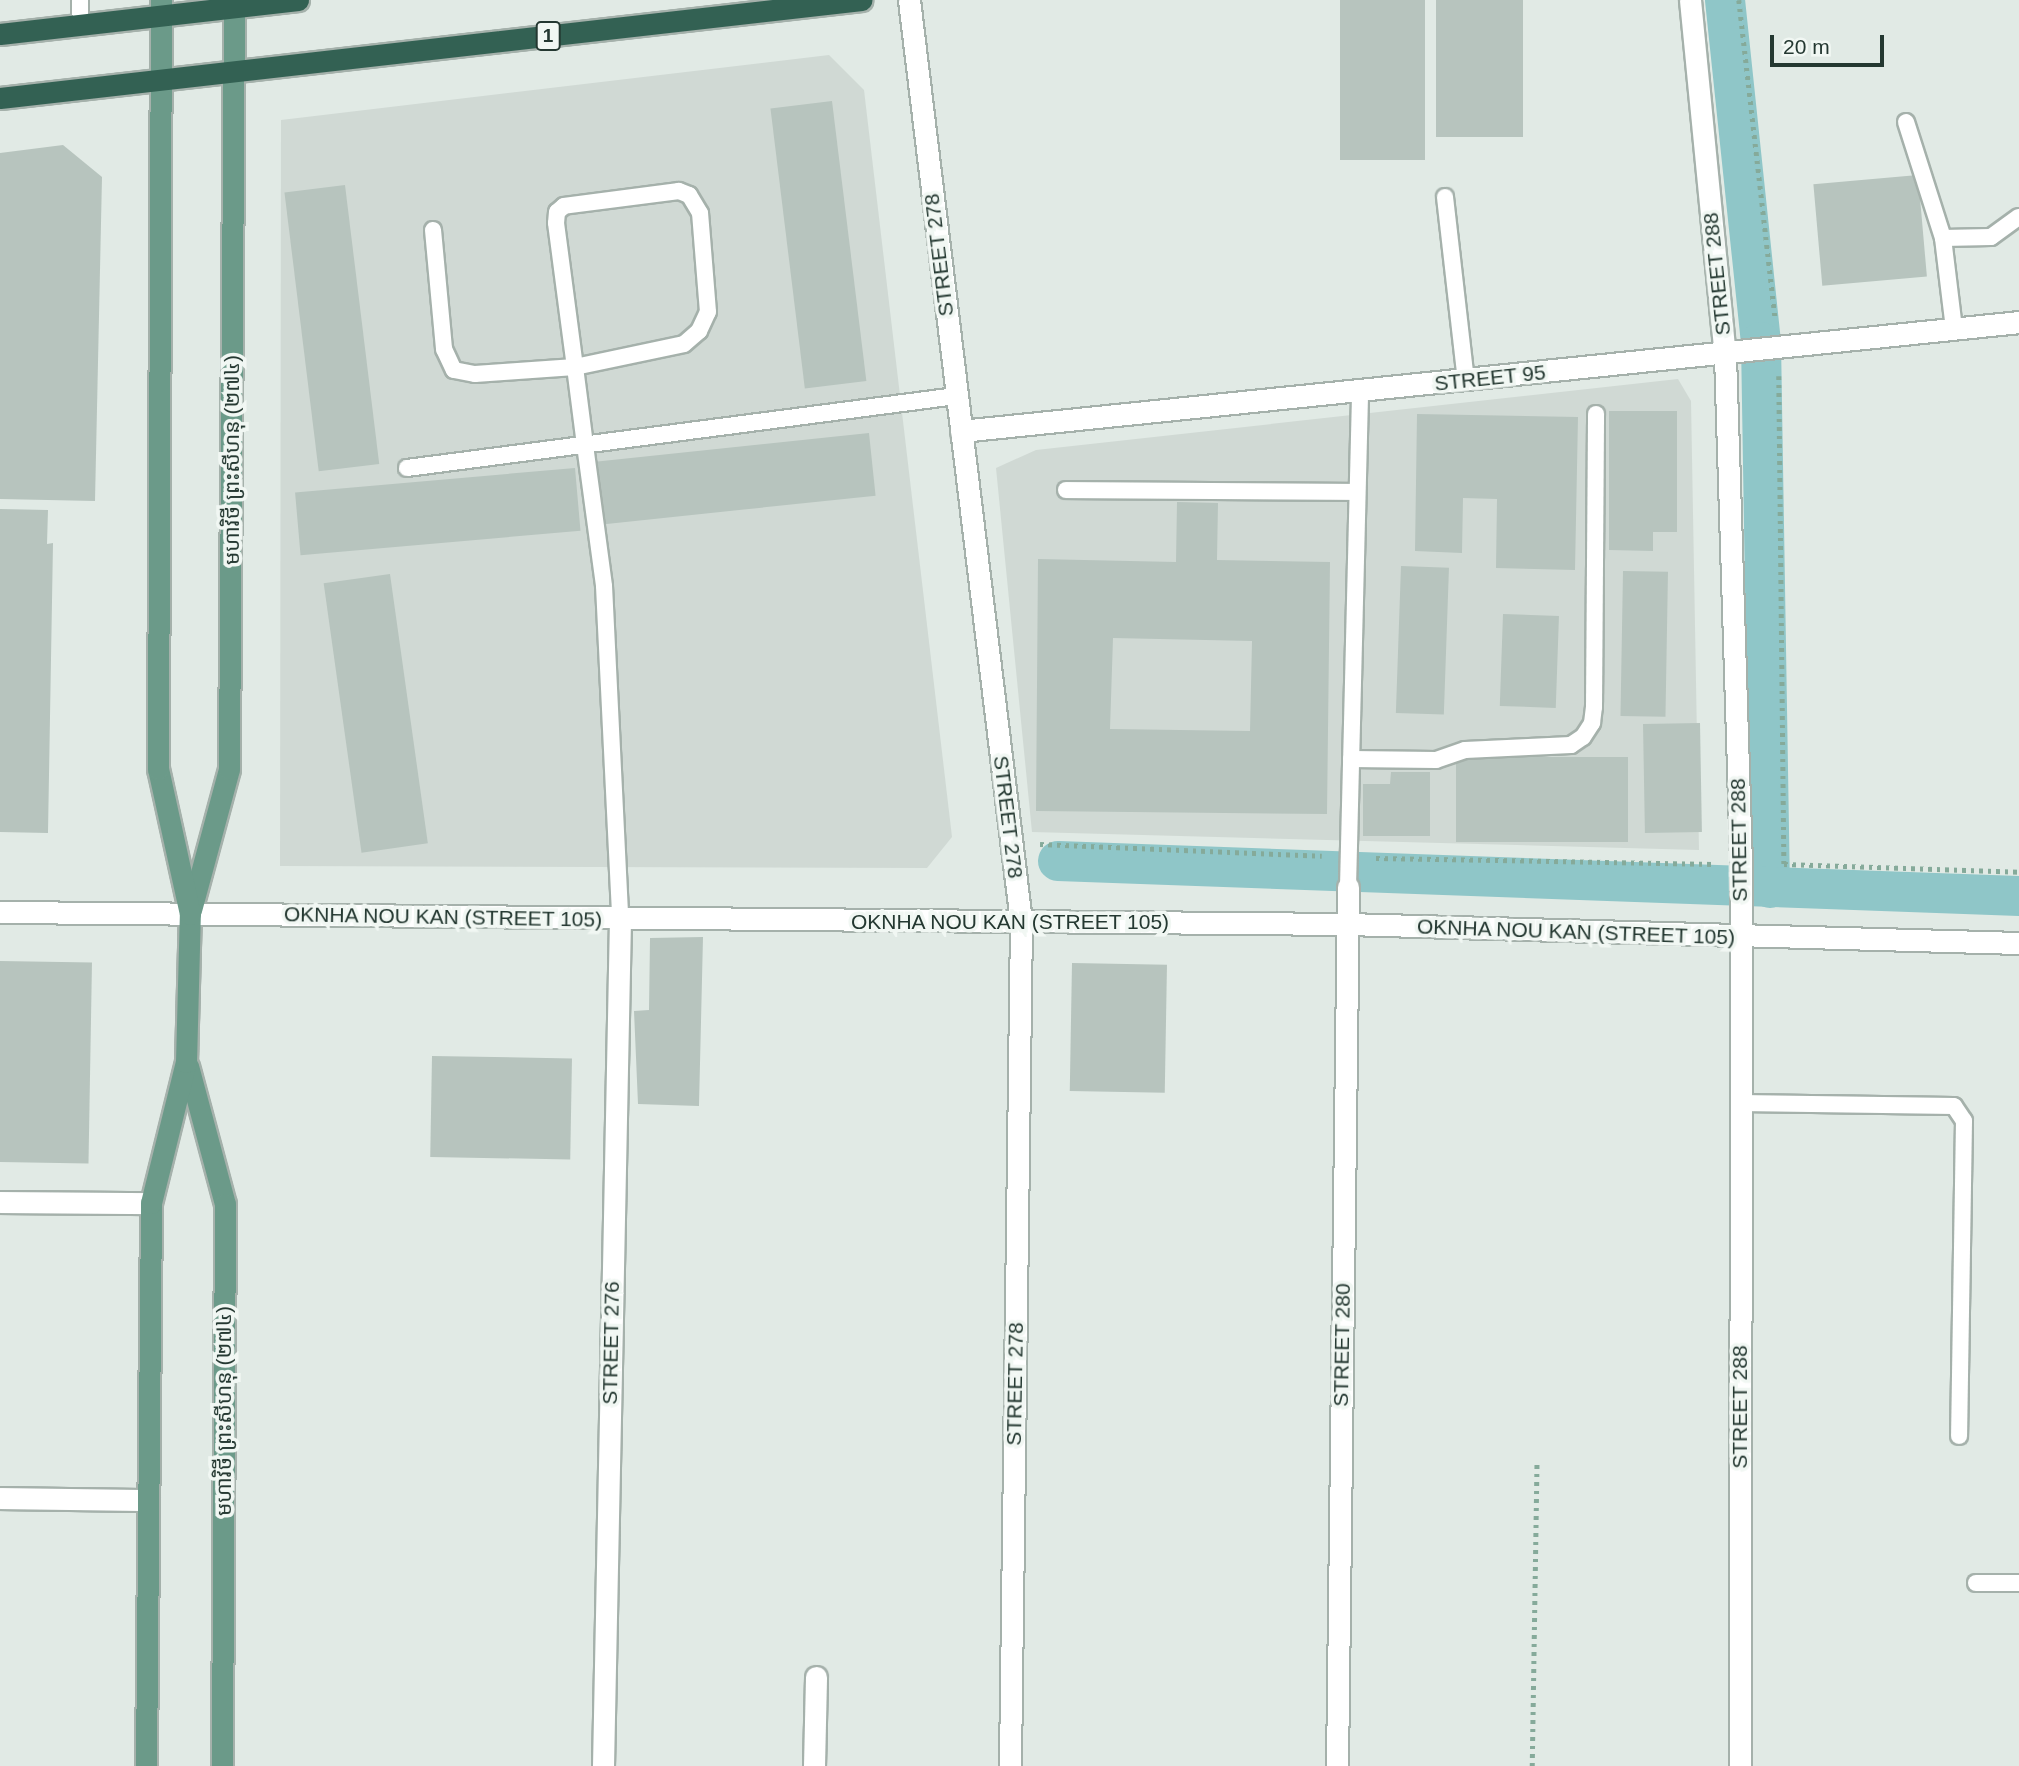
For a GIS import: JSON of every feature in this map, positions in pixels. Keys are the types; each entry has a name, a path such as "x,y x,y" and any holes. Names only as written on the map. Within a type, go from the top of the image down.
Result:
{"highway":[{"path":"0,34 81,25 161,8 298,0"},
{"name":"1","path":"0,98 861,0"}],"main road":[{"name":"មហាវិថី ព្រះសីហនុ (២៧៤)","path":"190,914 229,769 234,4"},
{"name":"មហាវិថី ព្រះសីហនុ (២៧៤)","path":"146,1766 151,1203 187,1062 190,914 158,769 161,8"},
{"name":"មហាវិថី ព្រះសីហនុ (២៧៤)","path":"187,1062 225,1204 222,1766"}],"street":[{"name":"STREET 278","path":"909,0 1021,922 1010,1766"},
{"name":"STREET 288","path":"1690,0 1731,354 1741,864 1740,1766"},
{"name":"STREET 95","path":"961,431 1731,354 2019,322"},
{"name":"STREET 280","path":"1337,1766 1348,887"},
{"name":"OKNHA NOU KAN (STREET 105)","path":"0,912 1347,924 2019,943"},
{"name":"STREET 276","path":"603,1766 620,919"},
{"path":"0,1202 151,1203"},
{"path":"0,1498 148,1500"},
{"path":"814,1766 816,1677"}],"lane":[{"path":"80,0 81,25"},
{"path":"1906,122 1943,238 1954,329"},
{"path":"433,230 444,349 454,370 475,374 575,368 684,344 699,331 708,312 700,214 689,195 679,191 564,206 557,212 575,368 604,586 620,919"},
{"path":"1445,197 1466,380"},
{"path":"1943,238 1991,237 2019,218"},
{"path":"1348,887 1360,391"},
{"path":"407,468 957,396"},
{"path":"1351,759 1436,760 1465,750 1571,745 1583,737 1592,723 1594,708 1596,414"},
{"path":"1066,490 1357,492"},
{"path":"1740,1103 1954,1106 1964,1121 1959,1436"},
{"path":"1976,1583 2019,1583"}],"path":[{"path":"1739,0 1779,348 1784,864 2019,872"},
{"path":"1532,1766 1537,1461"}],"shaded area":[{"path":"829,55 864,90 952,837 927,868 280,866 281,120"},
{"path":"1678,379 1691,401 1699,850 1032,832 996,468 1036,450"}],"building":[{"path":"1340,0 1425,0 1425,160 1340,160"},
{"path":"1436,0 1523,0 1523,137 1436,137"},
{"path":"832,101 866,381 805,388 770,109"},
{"path":"63,145 102,177 95,501 0,499 0,153"},
{"path":"1918,175 1927,277 1822,286 1813,184"},
{"path":"345,185 379,464 319,471 284,192"},
{"path":"1609,411 1677,411 1677,532 1653,532 1653,551 1609,550"},
{"path":"1417,414 1578,417 1575,570 1496,568 1497,499 1463,498 1462,553 1415,551"},
{"path":"869,433 876,496 597,525 591,462"},
{"path":"575,468 580,531 301,555 295,492"},
{"path":"1177,502 1218,503 1217,560 1330,562 1327,814 1036,811 1038,559 1176,562","holes":["1113,638 1252,641 1250,731 1110,729"]},
{"path":"0,509 48,510 47,544 53,543 48,833 0,832"},
{"path":"1401,566 1449,568 1444,715 1396,713"},
{"path":"1623,571 1668,572 1665,717 1620,716"},
{"path":"390,574 428,843 362,853 324,583"},
{"path":"1503,614 1559,616 1556,708 1500,706"},
{"path":"1700,723 1702,832 1645,833 1643,724"},
{"path":"1456,757 1628,757 1628,842 1456,842"},
{"path":"1391,772 1430,772 1430,836 1363,836 1363,784 1390,784"},
{"path":"703,937 699,1106 638,1104 634,1011 649,1010 650,938"},
{"path":"0,961 92,963 88,1164 0,1162"},
{"path":"1072,963 1167,965 1165,1093 1070,1091"},
{"path":"432,1056 572,1058 570,1159 430,1157"}],"waterway":[{"path":"1725,0 1761,342 1770,888"},
{"path":"1058,861 2019,896"}]}
